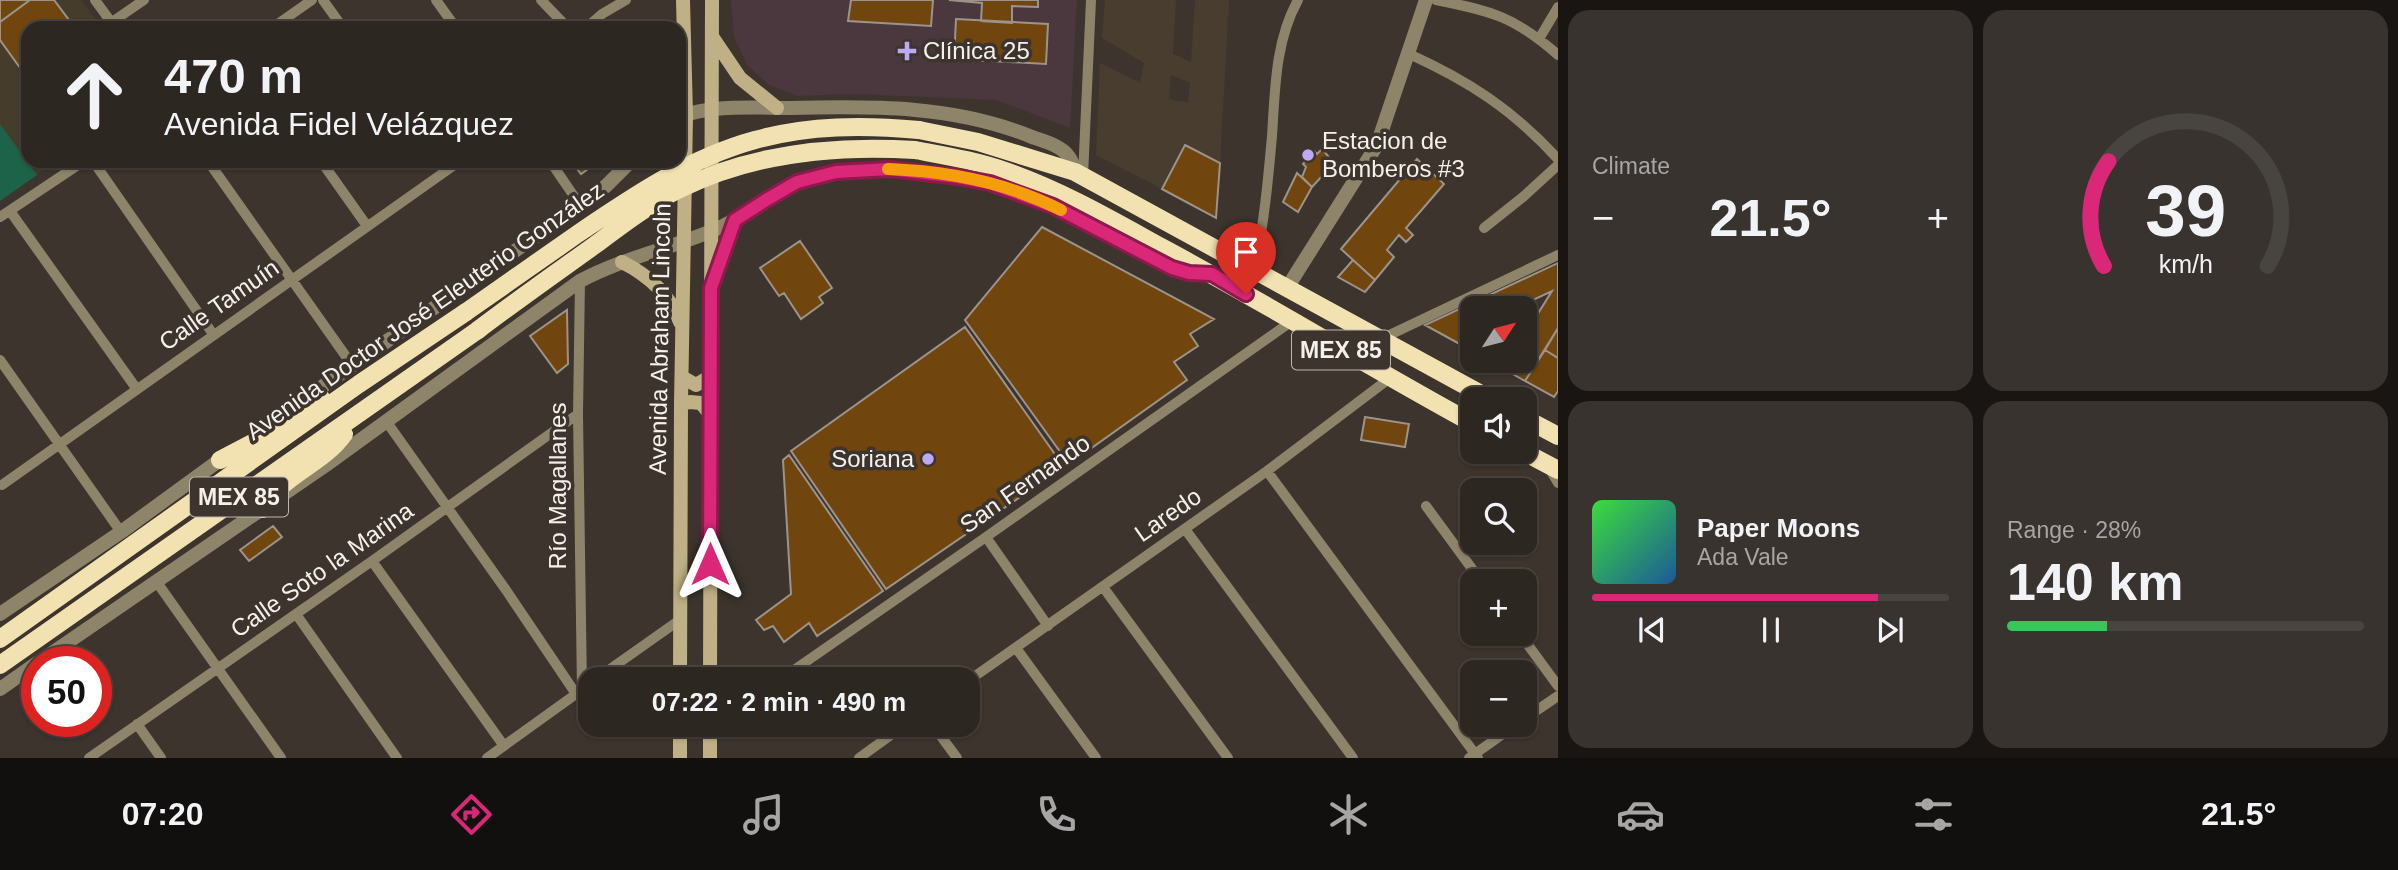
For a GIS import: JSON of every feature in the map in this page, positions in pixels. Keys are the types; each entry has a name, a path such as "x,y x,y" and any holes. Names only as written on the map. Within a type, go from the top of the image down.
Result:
{"highway":[{"name":"Avenida Doctor José Eleuterio González","path":"686,167 757,139 823,128 885,127 919,130 978,142 1079,174"},
{"name":"Avenida Doctor José Eleuterio González","path":"0,666 351,421 643,210 699,180 748,164 805,153 865,147 915,150 986,164 1095,211 1212,274"},
{"name":"Avenida Doctor José Eleuterio González","path":"0,639 359,384 634,196 685,168"},
{"name":"MEX 85","path":"1079,174 1468,387"},
{"name":"MEX 85","path":"1212,274 1460,416"},
{"path":"220,460 245,448 340,387 359,384"},
{"path":"263,509 275,491 338,442 351,421"},
{"path":"1537,425 1558,436"}],"main road":[{"name":"Avenida Abraham Lincoln","path":"683,0 683,21"},
{"path":"710,667 712,0"},
{"path":"713,37 733,69 752,89 777,108"},
{"name":"Avenida Abraham Lincoln","path":"680,667 682,168"},
{"path":"711,288 735,220"},
{"path":"622,262 636,269 660,290 675,310 683,330"},
{"path":"682,377 696,385 711,376"},
{"path":"681,404 701,403 710,414"},
{"path":"676,755 678,737"},
{"path":"710,758 711,737"}],"street":[{"path":"95,0 111,21"},
{"path":"119,21 144,0"},
{"path":"282,21 312,0"},
{"path":"323,0 338,21"},
{"path":"436,0 451,21"},
{"path":"541,0 561,21"},
{"path":"594,21 626,0"},
{"path":"1079,174 1091,0"},
{"path":"1254,270 1264,228 1282,40 1298,0"},
{"path":"1287,288 1377,145 1426,0"},
{"path":"1436,0 1483,9 1517,23 1558,55"},
{"path":"1539,39 1558,7"},
{"path":"1407,52 1452,75 1508,110 1558,159"},
{"path":"686,115 712,110 869,106 912,108 973,117 998,123 1052,144 1069,157 1079,174"},
{"path":"1484,228 1558,165"},
{"path":"74,168 5,214 136,388"},
{"path":"98,168 213,334"},
{"path":"213,168 352,365"},
{"path":"326,168 367,226"},
{"name":"Calle Tamuín","path":"2,485 450,168"},
{"path":"555,168 580,205"},
{"path":"0,614 121,532 580,205 606,186 624,168"},
{"path":"61,646 263,509 580,281 622,262 712,231 735,220 781,190 817,176 869,169 920,171 990,183 1027,195 1075,217 1172,268 1189,273 1212,274"},
{"path":"1381,339 1558,255"},
{"name":"Río Magallanes","path":"580,281 578,414 583,667"},
{"name":"San Fernando","path":"798,667 1292,321"},
{"path":"0,360 121,532"},
{"name":"Laredo","path":"980,673 1267,471 1390,378"},
{"name":"Calle Soto la Marina","path":"89,758 578,414"},
{"path":"386,421 506,590 578,683"},
{"path":"1552,467 1558,483"},
{"path":"1267,471 1474,757 1500,737"},
{"path":"1426,506 1472,569"},
{"path":"1185,528 1353,758"},
{"path":"986,537 1048,626"},
{"path":"372,561 504,746"},
{"path":"156,581 281,758"},
{"path":"1103,587 1227,758"},
{"path":"296,614 397,758"},
{"path":"613,667 681,619"},
{"path":"1529,646 1558,685"},
{"path":"1016,648 1096,758"},
{"path":"0,689 21,674"},
{"path":"487,758 578,693"},
{"path":"1537,710 1558,696"},
{"path":"137,724 161,758"},
{"path":"859,758 888,737"},
{"path":"942,737 957,758"}],"shaded area":[{"path":"0,0 81,0 97,21 21,21 21,168 46,168 0,201"},
{"name":"Clínica 25","path":"731,0 1077,0 1070,128 997,100 854,94 797,96 769,85 747,65 734,37"},
{"path":"1105,0 1176,0 1173,54 1191,62 1195,0 1229,0 1220,163 1185,145 1162,189 1096,155 1100,63 1140,83 1144,63 1102,38","holes":["1171,75 1190,83 1188,102 1169,98"]}],"green space":[{"path":"0,124 21,153 21,168 32,168 37,175 0,201"}],"building":[{"path":"0,0 30,0 0,22"},
{"path":"30,0 54,0 70,21 21,21 21,69 0,40 0,22"},
{"path":"851,0 933,0 931,26 848,21"},
{"path":"949,0 1038,0 1038,7 1012,6 1012,23 981,21 982,3"},
{"path":"956,19 1048,24 1046,64 954,59"},
{"path":"1185,145 1220,163 1216,218 1162,189"},
{"path":"1322,149 1334,163 1312,187 1302,177 1306,167 1303,164 1314,151 1317,154"},
{"path":"1417,159 1444,184 1406,228 1413,235 1406,242 1399,235 1387,250 1394,257 1375,280 1341,249"},
{"path":"576,168 589,168 581,174"},
{"path":"1297,173 1312,187 1298,212 1283,202"},
{"path":"1042,227 1214,319 1190,334 1198,346 1174,362 1187,380 1069,464 965,320"},
{"path":"800,241 832,288 819,297 823,303 801,319 784,293 779,296 760,268"},
{"path":"1353,260 1375,280 1365,292 1338,277"},
{"path":"1558,263 1558,328 1537,362 1537,315 1552,291 1537,298 1487,296"},
{"path":"1460,309 1460,344 1425,325"},
{"path":"567,310 568,364 557,373 530,336"},
{"name":"Soriana","path":"965,327 1064,467 886,589 791,451"},
{"path":"1558,328 1558,358 1545,350"},
{"path":"1545,350 1558,358 1558,391 1554,397 1525,381 1530,373 1537,373 1537,362"},
{"path":"1511,373 1530,373 1525,381"},
{"path":"1365,417 1409,424 1405,447 1361,440"},
{"path":"789,455 883,591 817,636 809,623 784,642 773,626 764,630 756,620 791,594 783,460"},
{"path":"273,526 282,537 249,561 240,550"}],"slow traffic":[{"path":"888,169 920,171 990,183 1061,210"}],"place":[{"name":"Clínica 25","path":"907,51"},
{"name":"Estacion de Bomberos #3","path":"1308,155"},
{"name":"Soriana","path":"928,459"}],"route":[{"path":"710,564 711,288 735,220 781,190 817,176 869,169 920,171 990,183 1053,206 1172,268 1189,273 1212,274 1246,294"}]}
